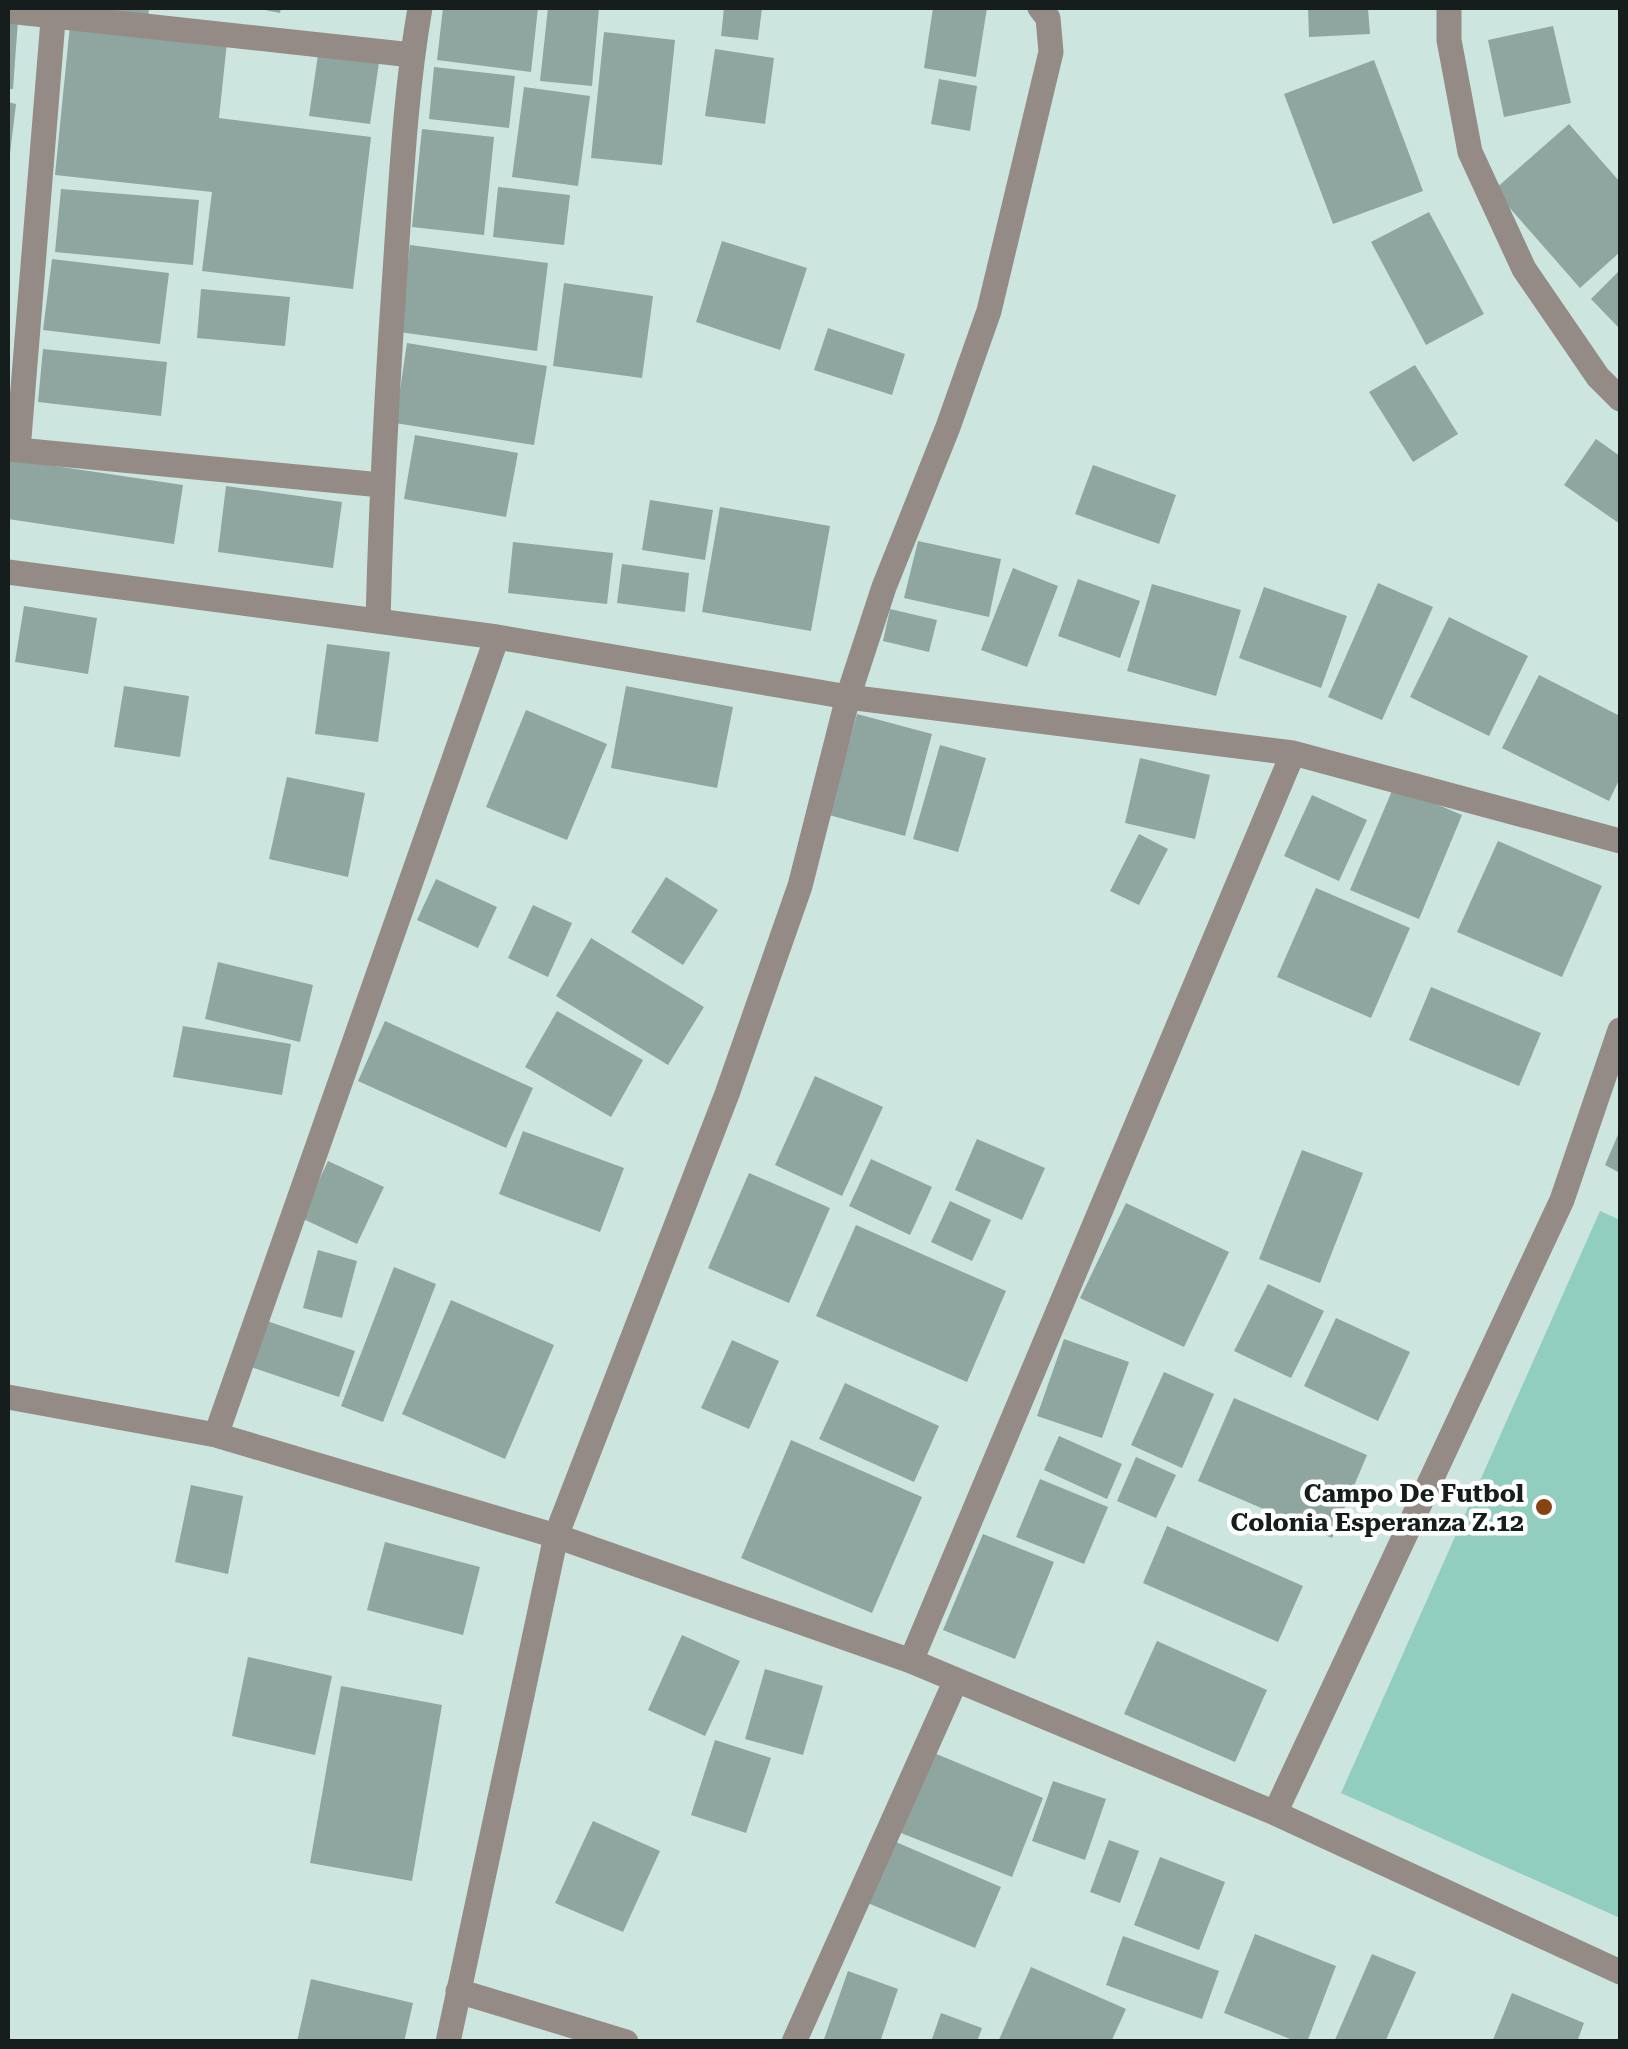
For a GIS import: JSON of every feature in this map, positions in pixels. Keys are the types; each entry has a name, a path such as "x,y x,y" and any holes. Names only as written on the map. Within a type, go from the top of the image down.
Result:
{"street":[{"path":"378,620 381,485 412,55 420,8"},
{"path":"448,2042 556,1536 727,1094 794,905 848,697 884,587 948,428 989,311 1051,52 1048,18 1040,8"},
{"path":"1449,8 1448,40 1470,152 1524,269 1598,377 1620,399"},
{"path":"8,12 53,12 412,55"},
{"path":"53,12 13,450 381,485"},
{"path":"8,572 498,637 848,697 1292,753 1620,840"},
{"path":"216,1435 498,637"},
{"path":"911,1661 1292,753"},
{"path":"1275,1813 1562,1200 1620,1030"},
{"path":"8,1397 216,1435 556,1536 911,1661 1275,1813 1620,1972"},
{"path":"794,2042 956,1680"},
{"path":"458,1991 626,2042"}],"green space":[{"name":"Campo De Futbol Colonia Esperanza Z.12","path":"1600,1211 1620,1220 1620,1918 1341,1793"}],"building":[{"path":"76,8 149,8 148,20"},
{"path":"255,8 281,8 280,13"},
{"path":"443,8 538,8 531,72 437,60"},
{"path":"548,8 599,8 592,86 540,81"},
{"path":"724,8 762,8 758,40 721,36"},
{"path":"933,8 987,8 976,77 924,68"},
{"path":"1308,8 1368,8 1370,34 1309,37"},
{"path":"8,19 18,20 13,89 8,89"},
{"path":"70,25 227,42 219,118 371,137 353,289 202,271 212,192 55,175"},
{"path":"1553,26 1571,103 1504,117 1488,40"},
{"path":"604,32 675,40 662,165 591,158"},
{"path":"319,48 380,56 370,124 309,116"},
{"path":"715,49 774,58 765,124 705,116"},
{"path":"1374,60 1423,191 1333,224 1284,94"},
{"path":"434,67 515,76 509,128 429,119"},
{"path":"939,79 977,86 970,131 931,124"},
{"path":"524,87 590,96 578,186 512,177"},
{"path":"8,102 16,104 10,154 8,153"},
{"path":"1569,124 1620,182 1620,252 1580,288 1494,190"},
{"path":"422,129 494,137 484,235 412,227"},
{"path":"498,187 570,195 564,245 493,237"},
{"path":"61,189 199,200 193,265 55,252"},
{"path":"1429,212 1484,314 1426,345 1371,242"},
{"path":"722,241 807,268 780,350 696,322"},
{"path":"410,245 548,263 537,351 399,332"},
{"path":"52,259 169,273 160,344 43,330"},
{"path":"1620,270 1620,329 1591,299"},
{"path":"564,283 653,296 642,378 553,366"},
{"path":"201,289 290,297 285,346 197,338"},
{"path":"828,328 905,354 892,395 814,370"},
{"path":"407,343 547,366 534,445 395,423"},
{"path":"43,349 167,362 161,416 38,402"},
{"path":"1415,365 1458,434 1413,462 1369,392"},
{"path":"415,435 518,453 506,517 404,499"},
{"path":"1596,439 1620,456 1620,524 1564,485"},
{"path":"8,459 183,485 174,544 8,519"},
{"path":"1093,465 1176,495 1159,544 1075,514"},
{"path":"226,486 342,502 333,568 218,552"},
{"path":"650,500 713,510 705,560 642,550"},
{"path":"720,507 830,526 811,631 702,612"},
{"path":"918,541 1001,559 989,617 904,598"},
{"path":"513,542 613,553 607,604 508,593"},
{"path":"622,564 689,573 685,612 617,603"},
{"path":"1013,568 1058,586 1027,667 981,650"},
{"path":"1078,579 1140,601 1120,658 1058,636"},
{"path":"1378,583 1433,607 1382,720 1328,697"},
{"path":"1152,584 1241,610 1216,696 1127,671"},
{"path":"1264,587 1347,616 1321,688 1239,658"},
{"path":"24,606 97,618 88,674 15,662"},
{"path":"890,609 937,620 929,652 883,641"},
{"path":"1449,617 1528,656 1489,736 1410,697"},
{"path":"327,644 390,652 378,742 315,734"},
{"path":"1539,675 1620,716 1620,778 1609,801 1502,748"},
{"path":"124,686 189,696 180,757 114,747"},
{"path":"626,686 733,707 717,788 611,768"},
{"path":"526,710 607,744 567,840 486,807"},
{"path":"857,714 932,734 905,836 829,815"},
{"path":"940,745 986,758 958,852 913,839"},
{"path":"1140,758 1210,775 1195,839 1125,823"},
{"path":"287,777 365,793 348,877 269,859"},
{"path":"1394,786 1462,815 1419,919 1350,890"},
{"path":"1312,795 1367,820 1339,881 1284,856"},
{"path":"1139,834 1168,849 1139,905 1110,891"},
{"path":"1498,841 1602,886 1562,977 1457,932"},
{"path":"666,877 718,910 683,965 631,932"},
{"path":"436,879 497,907 478,948 417,920"},
{"path":"1316,888 1410,928 1371,1018 1277,977"},
{"path":"533,905 572,923 548,977 508,958"},
{"path":"591,938 704,1007 668,1065 556,996"},
{"path":"218,962 313,985 300,1042 205,1019"},
{"path":"1431,987 1541,1033 1519,1086 1409,1040"},
{"path":"557,1011 643,1060 611,1117 525,1067"},
{"path":"385,1021 533,1088 506,1148 358,1081"},
{"path":"183,1026 291,1044 282,1095 173,1077"},
{"path":"815,1076 883,1107 842,1196 775,1165"},
{"path":"1620,1130 1620,1173 1605,1165"},
{"path":"523,1131 624,1168 600,1232 499,1194"},
{"path":"977,1139 1045,1168 1022,1220 955,1190"},
{"path":"1302,1150 1363,1173 1320,1283 1259,1259"},
{"path":"871,1159 932,1187 910,1235 849,1206"},
{"path":"328,1161 384,1187 357,1244 301,1218"},
{"path":"749,1173 830,1208 789,1303 708,1268"},
{"path":"950,1201 991,1220 972,1261 931,1242"},
{"path":"1126,1203 1229,1252 1184,1347 1080,1298"},
{"path":"856,1225 1006,1291 967,1382 816,1316"},
{"path":"318,1250 357,1261 342,1318 303,1308"},
{"path":"394,1267 436,1284 383,1422 341,1406"},
{"path":"1268,1284 1324,1311 1291,1378 1234,1351"},
{"path":"451,1300 554,1345 505,1459 402,1414"},
{"path":"1336,1318 1410,1352 1378,1421 1304,1386"},
{"path":"264,1320 355,1351 339,1397 248,1366"},
{"path":"1064,1339 1129,1362 1102,1438 1037,1416"},
{"path":"732,1340 779,1361 749,1429 701,1408"},
{"path":"1164,1372 1214,1394 1182,1468 1131,1445"},
{"path":"845,1383 939,1426 914,1482 819,1439"},
{"path":"1234,1398 1367,1455 1332,1538 1198,1481"},
{"path":"1059,1436 1122,1464 1107,1499 1044,1470"},
{"path":"791,1440 922,1497 872,1613 741,1558"},
{"path":"1136,1457 1176,1475 1156,1518 1117,1501"},
{"path":"1040,1479 1108,1507 1084,1564 1016,1537"},
{"path":"191,1485 243,1496 228,1574 175,1562"},
{"path":"1167,1526 1303,1586 1278,1642 1143,1583"},
{"path":"983,1534 1054,1562 1015,1659 943,1630"},
{"path":"385,1542 480,1567 463,1635 367,1610"},
{"path":"682,1635 740,1661 705,1736 648,1710"},
{"path":"1157,1641 1267,1690 1235,1762 1124,1714"},
{"path":"248,1657 332,1676 315,1755 232,1736"},
{"path":"765,1669 823,1686 803,1755 745,1739"},
{"path":"341,1686 442,1705 412,1881 310,1863"},
{"path":"715,1740 771,1758 746,1833 691,1815"},
{"path":"929,1751 1043,1798 1012,1877 896,1831"},
{"path":"1053,1781 1106,1799 1085,1860 1032,1841"},
{"path":"593,1821 660,1851 623,1932 555,1903"},
{"path":"889,1839 1001,1887 975,1948 863,1901"},
{"path":"1109,1840 1139,1851 1120,1903 1090,1892"},
{"path":"1160,1857 1225,1882 1199,1950 1134,1925"},
{"path":"1255,1934 1336,1966 1307,2042 1224,2013"},
{"path":"1123,1936 1219,1971 1202,2019 1106,1985"},
{"path":"1372,1954 1416,1972 1385,2042 1334,2042"},
{"path":"1031,1967 1126,2009 1111,2042 998,2042"},
{"path":"848,1971 898,1989 880,2042 823,2042"},
{"path":"311,1979 413,2003 404,2042 297,2042"},
{"path":"1512,1993 1584,2023 1577,2042 1492,2042"},
{"path":"941,2013 982,2028 977,2042 931,2042"}],"place":[{"name":"Campo De Futbol Colonia Esperanza Z.12","path":"1544,1507"}]}
